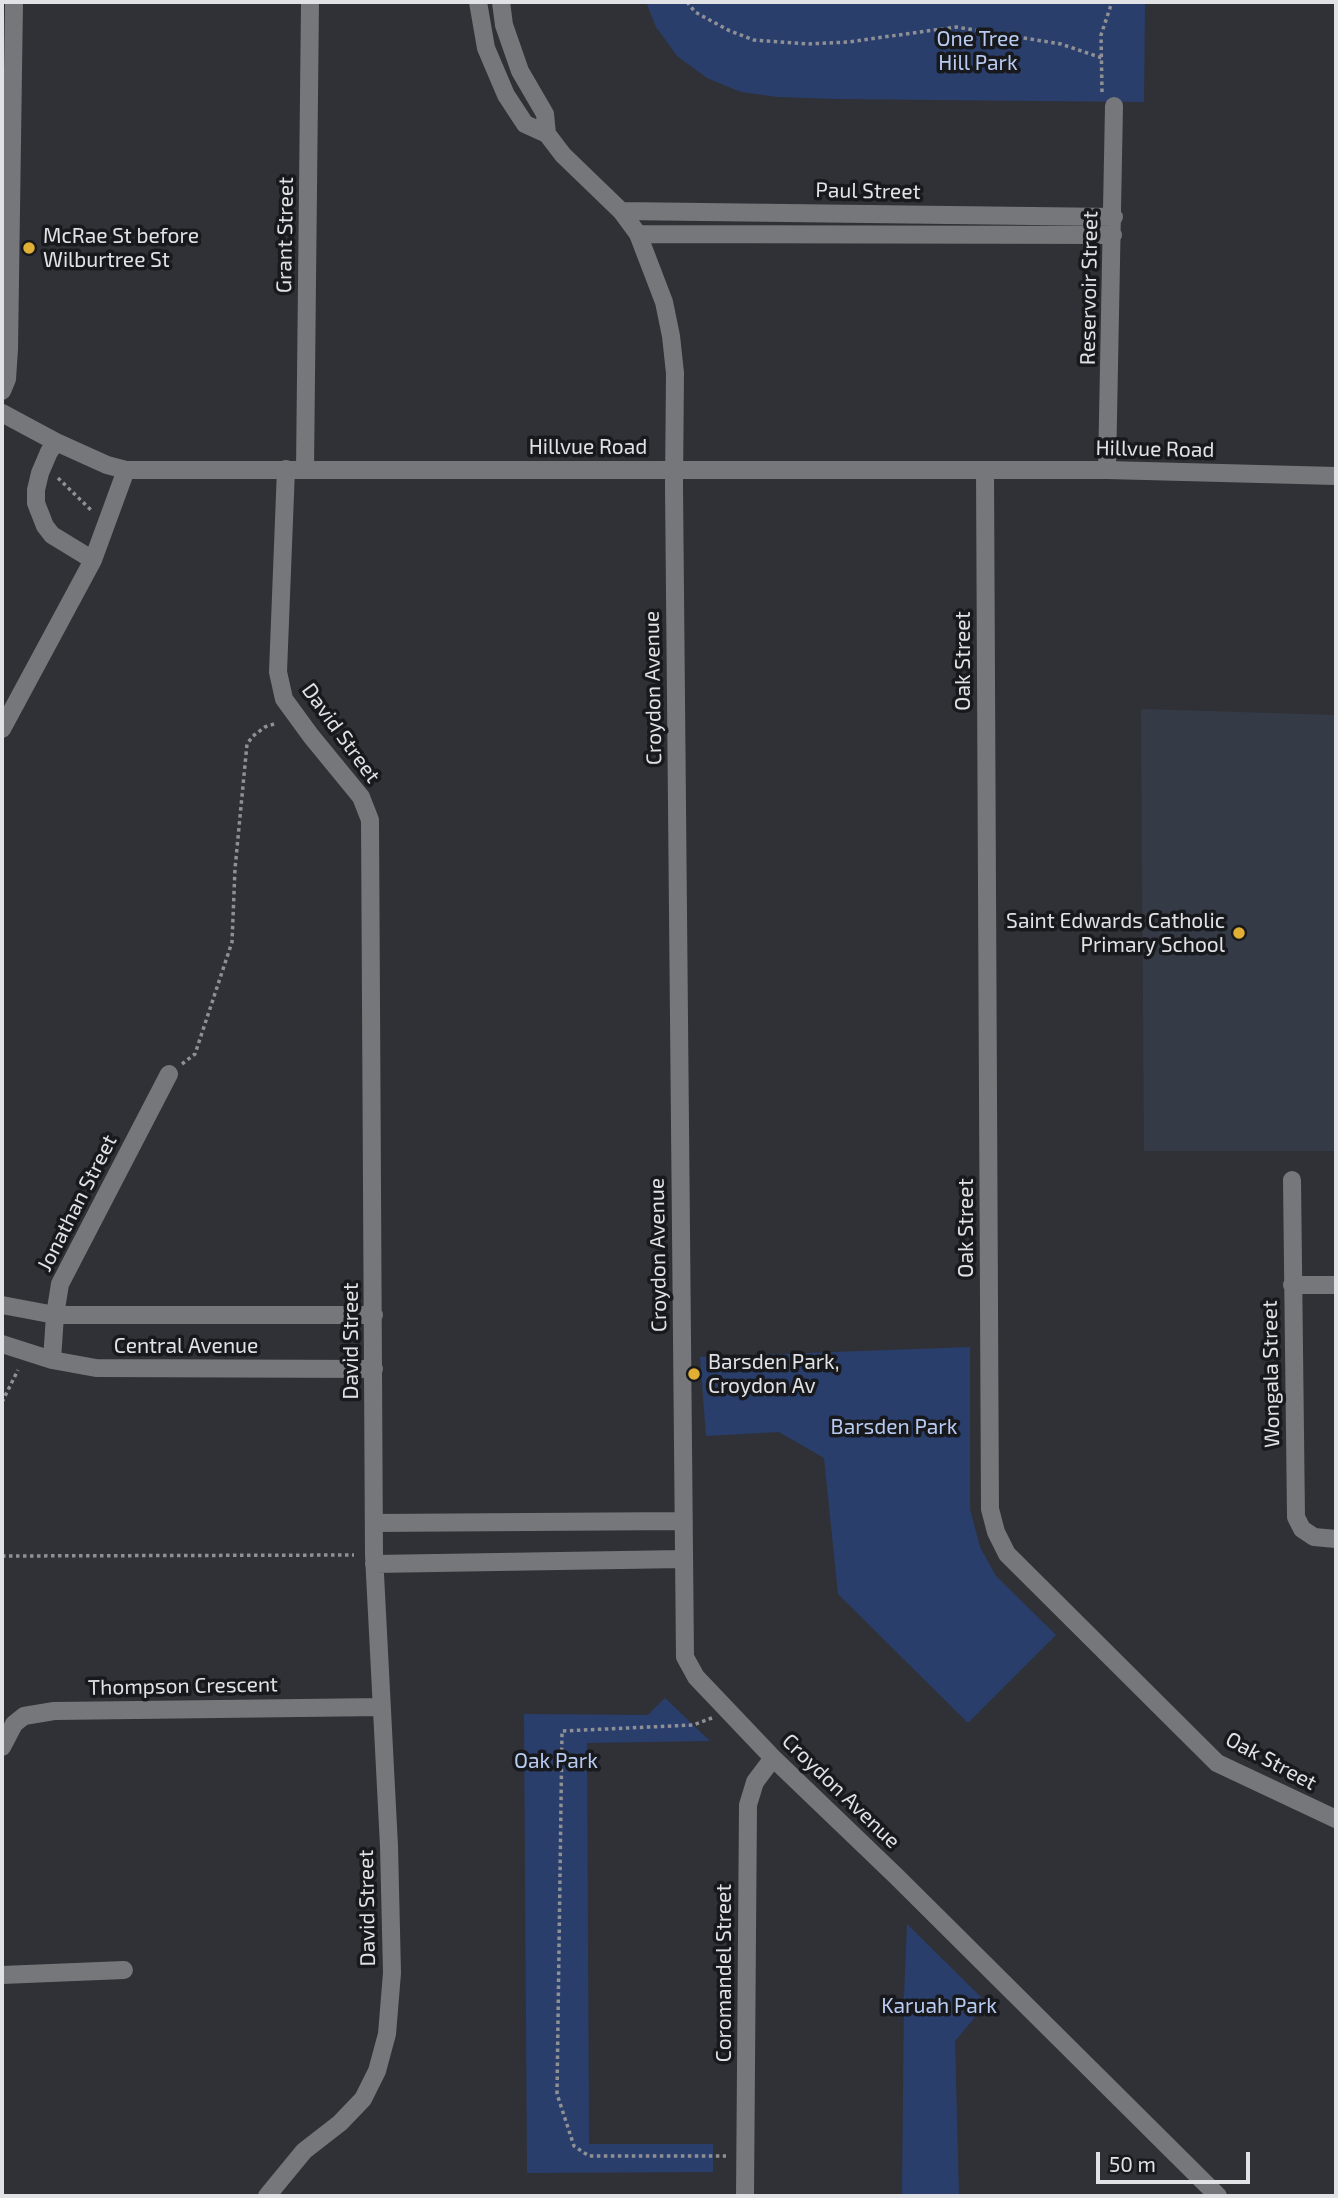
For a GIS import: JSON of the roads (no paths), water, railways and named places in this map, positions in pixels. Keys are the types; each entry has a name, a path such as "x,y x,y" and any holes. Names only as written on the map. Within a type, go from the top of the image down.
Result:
{"street":[{"path":"2,391 7,379 9,349 15,2"},
{"name":"Grant Street","path":"305,470 310,2"},
{"name":"Croydon Avenue","path":"478,2 486,48 506,96 525,124 547,134 563,155 621,211 638,234 664,302 671,336 675,373 685,1657 696,1677 773,1758 896,1876 1218,2196"},
{"name":"Croydon Avenue","path":"501,2 504,25 530,90 545,114 547,134"},
{"name":"Reservoir Street","path":"1107,470 1114,106"},
{"name":"Paul Street","path":"621,211 1113,226"},
{"name":"Paul Street","path":"638,234 1113,226"},
{"name":"Hillvue Road","path":"2,413 56,442 107,465 126,470 1107,470 1336,476"},
{"path":"56,442 43,464 36,490 36,503 45,526 52,535 93,560"},
{"name":"David Street","path":"267,2196 304,2151 341,2123 363,2099 377,2071 387,2034 392,1973 389,1846 374,1559 370,820 361,797 296,718 284,699 278,671 286,469"},
{"path":"2,729 93,560 126,470"},
{"name":"Oak Street","path":"985,471 990,1509 996,1532 1007,1553 1217,1763 1336,1819"},
{"name":"Jonathan Street","path":"52,1360 60,1284 169,1074"},
{"name":"Wongala Street","path":"1292,1180 1296,1517 1302,1529 1314,1536 1336,1539"},
{"path":"1292,1285 1336,1285"},
{"name":"Central Avenue","path":"2,1305 55,1315 374,1315"},
{"name":"Central Avenue","path":"2,1344 52,1360 96,1368 374,1369"},
{"path":"374,1523 683,1521"},
{"path":"374,1559 683,1559"},
{"name":"Thompson Crescent","path":"2,1747 14,1724 24,1716 54,1711 382,1707"},
{"name":"Coromandel Street","path":"745,2196 748,1805 755,1782 773,1758"},
{"path":"2,1975 124,1970"}],"place":[{"name":"McRae St before Wilburtree St","path":"29,248"},
{"name":"Saint Edwards Catholic Primary School","path":"1239,933"},
{"name":"Barsden Park, Croydon Av","path":"694,1374"}],"park label":[{"name":"One Tree Hill Park","path":"978,51"},
{"name":"Barsden Park","path":"894,1427"},
{"name":"Oak Park","path":"556,1761"},
{"name":"Karuah Park","path":"939,2006"}]}
